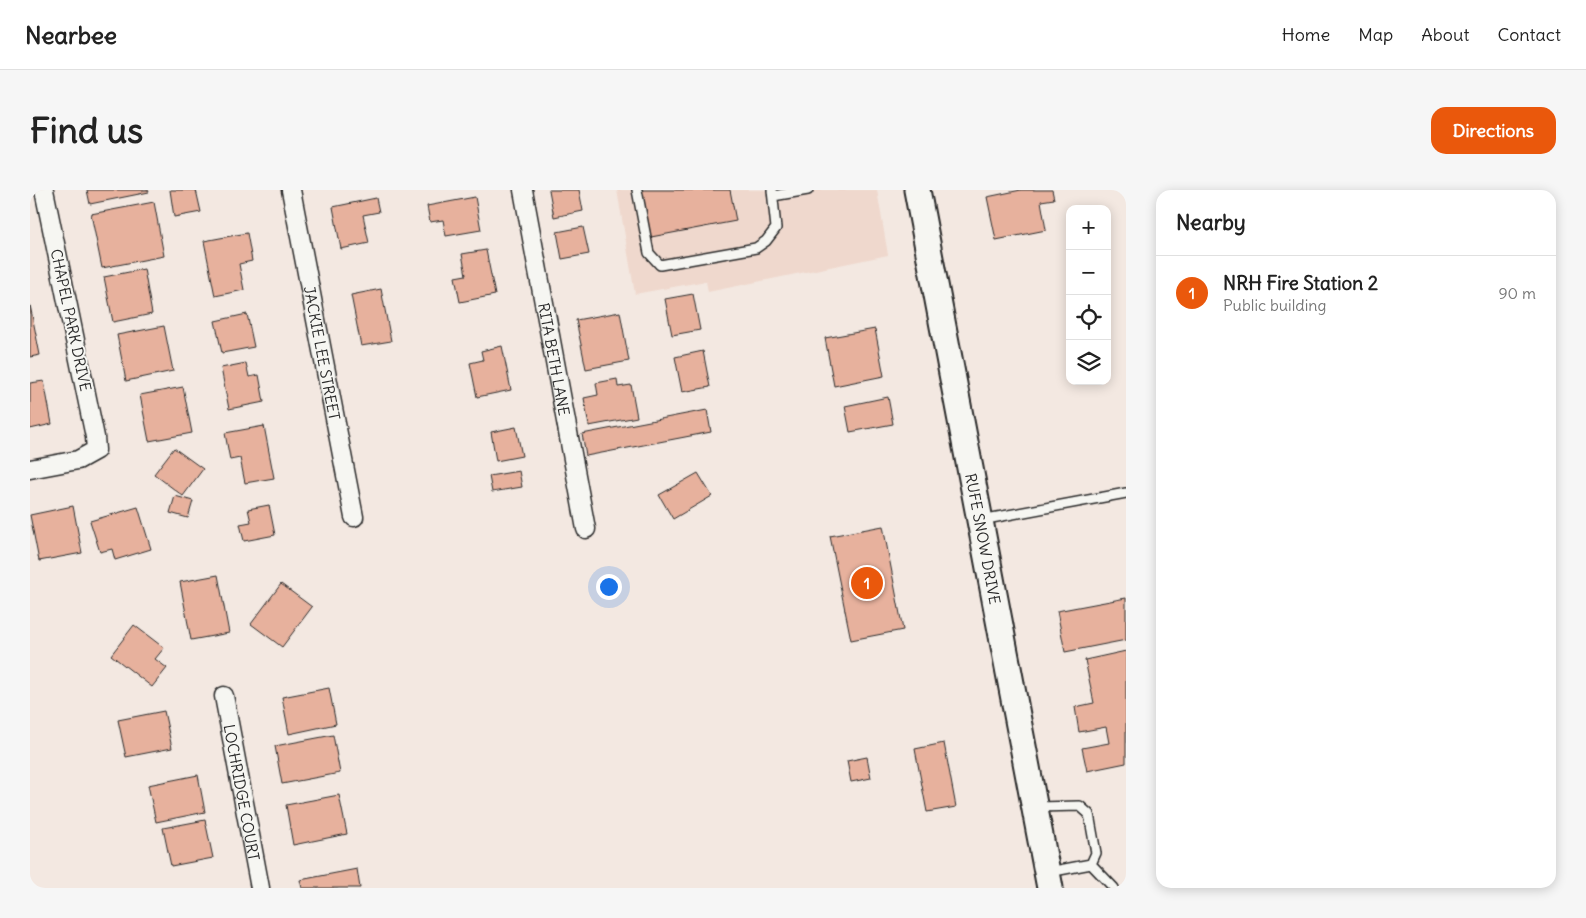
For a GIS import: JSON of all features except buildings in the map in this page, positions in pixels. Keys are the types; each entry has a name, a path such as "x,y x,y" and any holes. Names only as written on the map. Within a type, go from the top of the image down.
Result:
{"main road":[{"name":"RUFE SNOW DRIVE","path":"917,190 1048,880"}],"street":[{"name":"CHAPEL PARK DRIVE","path":"30,469 78,460 96,450 95,437 44,190"},
{"name":"JACKIE LEE STREET","path":"291,190 354,518"},
{"name":"RITA BETH LANE","path":"523,190 586,529"},
{"name":"LOCHRIDGE COURT","path":"224,696 260,888"}],"lane":[{"path":"636,190 649,253 660,265 756,248 766,241 776,228 773,193 808,190"},
{"path":"980,521 1126,493"},
{"path":"1034,807 1080,806 1089,814 1096,853 1090,864 1048,880"},
{"path":"1090,864 1114,888"}],"shaded area":[{"path":"617,190 877,190 888,255 708,292 706,281 635,294"}],"place":[{"name":"NRH Fire Station 2","path":"867,583"}]}
